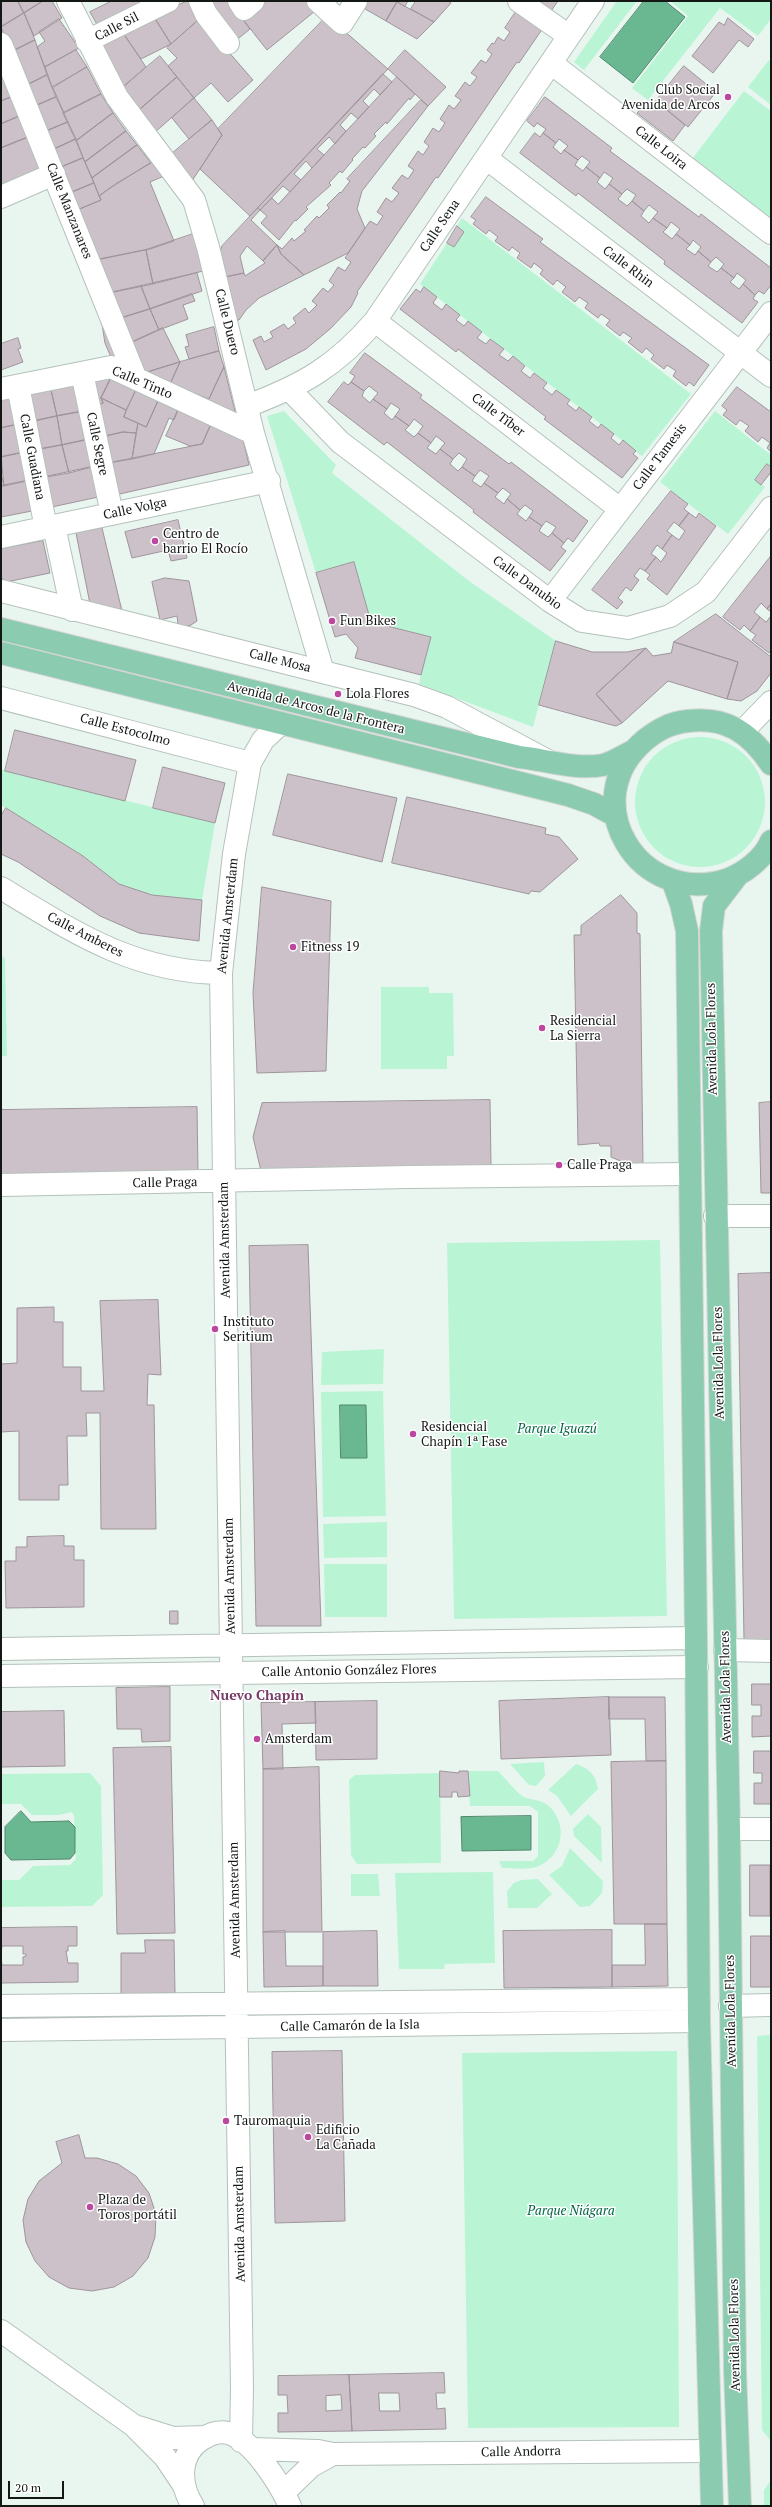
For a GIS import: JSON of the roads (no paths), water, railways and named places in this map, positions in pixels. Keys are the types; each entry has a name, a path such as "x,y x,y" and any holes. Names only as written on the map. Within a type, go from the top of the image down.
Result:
{"main road":[{"name":"Avenida de Arcos de la Frontera","path":"1,628 482,750 548,760 576,767 604,764 632,752"},
{"name":"Avenida de Arcos de la Frontera","path":"1,653 573,797 594,804 616,816"},
{"path":"771,764 758,744 742,732 718,721 702,719 674,722 660,728 632,752 618,777 615,794 616,816 626,843 636,858 660,876 673,882 709,885 737,876 759,859 771,844"},
{"name":"Avenida Lola Flores","path":"737,876 714,906 711,925 715,1216 729,1829 735,2371 740,2506"},
{"name":"Avenida Lola Flores","path":"673,882 681,904 687,931 689,1174 697,1667 699,2021 709,2451 712,2506"}],"street":[{"name":"Calle Duero","path":"68,1 87,41 117,96 194,200 208,247 253,433 269,481 323,672"},
{"name":"Calle Sil","path":"87,41 168,1"},
{"path":"200,1 206,14 228,43"},
{"path":"318,1 342,23 356,1"},
{"path":"519,1 569,36"},
{"name":"Calle Sena","path":"247,406 290,390 324,370 347,352 375,321 593,1"},
{"name":"Calle Manzanares","path":"1,44 136,379"},
{"name":"Calle Loira","path":"551,63 771,233"},
{"name":"Calle Rhin","path":"486,158 771,376"},
{"path":"1,197 54,174"},
{"name":"Calle Tamesis","path":"550,601 771,313"},
{"name":"Calle Tíber","path":"375,321 620,509"},
{"name":"Calle Tinto","path":"10,388 111,367 253,433"},
{"name":"Calle Segre","path":"82,373 112,514"},
{"name":"Calle Guadiana","path":"10,388 72,610"},
{"name":"Calle Danubio","path":"290,390 340,442 550,601 582,621 628,628 670,616 706,592 771,508"},
{"name":"Calle Volga","path":"1,537 269,481"},
{"name":"Calle Mosa","path":"1,591 414,695 448,707 548,760"},
{"name":"Calle Estocolmo","path":"1,698 250,763"},
{"path":"742,732 771,702"},
{"name":"Avenida Amsterdam","path":"246,2445 236,2003 221,973 234,854 250,763 263,740 280,724"},
{"name":"Calle Amberes","path":"1,888 68,929 120,955 190,972 221,973"},
{"name":"Calle Praga","path":"1,1185 224,1182 409,1176 689,1174"},
{"path":"715,1216 771,1216"},
{"name":"Calle Antonio González Flores","path":"1,1649 696,1638"},
{"path":"725,1650 771,1651"},
{"name":"Calle Antonio González Flores","path":"1,1676 697,1667"},
{"path":"729,1829 771,1829"},
{"name":"Calle Camarón de la Isla","path":"1,2006 699,1999"},
{"path":"730,2006 771,2005"},
{"name":"Calle Camarón de la Isla","path":"1,2030 699,2021"},
{"path":"1,2331 133,2425 165,2457 183,2484 192,2506"},
{"path":"133,2425 173,2438 206,2437"},
{"path":"183,2484 186,2457 194,2444 216,2432 228,2433 246,2445 287,2499"},
{"name":"Calle Andorra","path":"246,2445 318,2451 333,2454 709,2451"},
{"name":"Calle Andorra","path":"287,2499 311,2466 333,2454"}],"place":[{"name":"Club Social Avenida de Arcos","path":"728,97"},
{"name":"Centro de barrio El Rocío","path":"155,541"},
{"name":"Fun Bikes","path":"332,621"},
{"name":"Lola Flores","path":"338,694"},
{"name":"Fitness 19","path":"293,947"},
{"name":"Residencial La Sierra","path":"542,1028"},
{"name":"Calle Praga","path":"559,1165"},
{"name":"Instituto Seritium","path":"215,1329"},
{"name":"Residencial Chapín 1ª Fase","path":"413,1434"},
{"name":"Amsterdam","path":"257,1739"},
{"name":"Tauromaquia","path":"226,2121"},
{"name":"Edificio La Cañada","path":"308,2137"},
{"name":"Plaza de Toros portátil","path":"90,2207"}],"district":[{"name":"Nuevo Chapín","path":"257,1696"}],"park label":[{"name":"Parque Iguazú","path":"557,1429"},
{"name":"Parque Niágara","path":"571,2211"}]}
